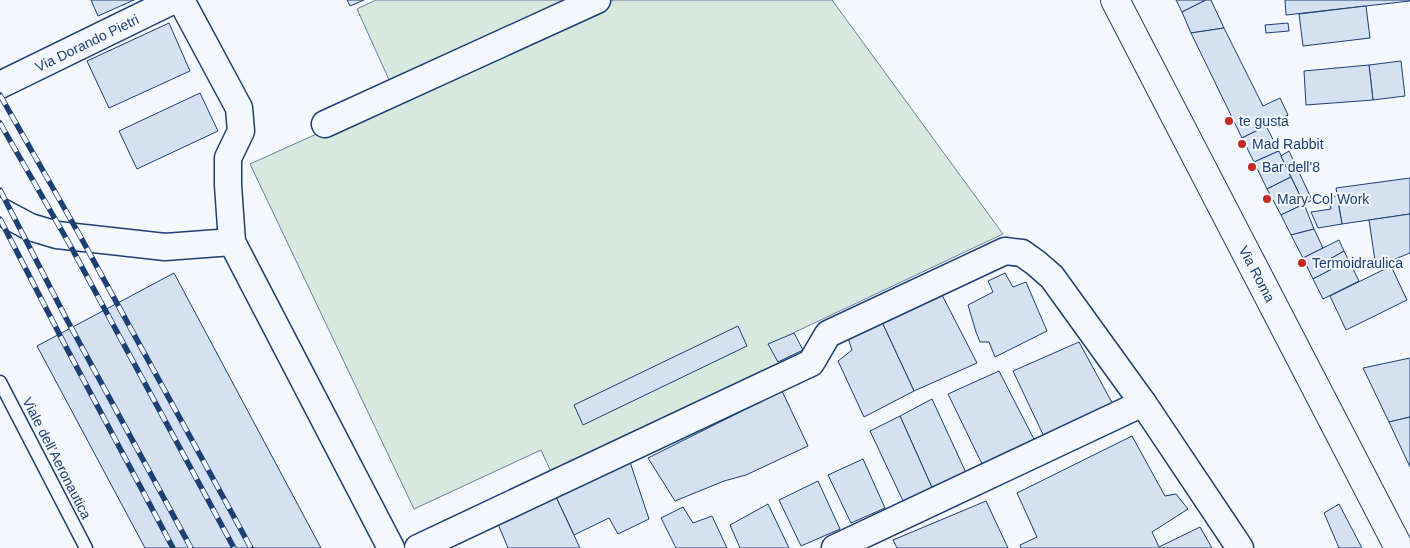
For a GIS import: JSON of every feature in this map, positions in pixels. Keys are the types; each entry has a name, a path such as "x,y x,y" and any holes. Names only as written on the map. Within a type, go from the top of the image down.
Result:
{"main road":[{"name":"Via Roma","path":"1115,0 1399,548"}],"street":[{"name":"Via Dorando Pietri","path":"0,85 174,0"},
{"path":"181,0 239,108 241,131 228,158 232,242 391,548"},
{"path":"325,124 597,0"},
{"path":"4,212 30,227 57,235 165,247 232,242"},
{"path":"422,547 811,363 828,334 1005,251 1022,253 1052,277 1143,404 1240,548"},
{"path":"835,548 1143,404"}],"lane":[{"name":"Viale dell’Aeronautica","path":"0,382 86,548"}],"shaded area":[{"path":"376,0 574,0 390,82 357,9"},
{"path":"614,0 832,0 1003,234 793,333 802,355 551,472 541,450 414,509 250,164"}],"building":[{"path":"91,0 134,0 98,16"},
{"path":"347,0 364,0 350,6"},
{"path":"1176,0 1204,0 1204,1 1182,12"},
{"path":"1206,0 1211,0 1224,28 1191,33 1182,12"},
{"path":"1285,0 1410,0 1410,1 1286,15"},
{"path":"1366,6 1370,38 1303,46 1299,14"},
{"path":"169,23 190,71 109,108 87,61"},
{"path":"1288,23 1289,31 1266,33 1265,25"},
{"path":"1224,28 1263,106 1280,98 1288,115 1242,138 1191,33"},
{"path":"1401,61 1405,96 1373,100 1369,65"},
{"path":"1369,65 1373,100 1306,105 1304,71"},
{"path":"200,93 218,131 137,169 119,131"},
{"path":"1266,126 1279,151 1254,162 1242,138"},
{"path":"1279,151 1291,177 1267,189 1254,162"},
{"path":"1289,151 1312,200 1304,204 1281,156"},
{"path":"1291,177 1304,204 1281,215 1267,189"},
{"path":"1410,178 1410,214 1342,224 1336,188"},
{"path":"1337,196 1342,224 1318,228 1311,212 1331,209 1329,197"},
{"path":"1304,204 1314,229 1291,235 1281,215"},
{"path":"1410,214 1410,253 1376,267 1369,220"},
{"path":"1314,229 1323,248 1303,258 1291,235"},
{"path":"1339,240 1344,251 1330,259 1334,268 1313,279 1303,258"},
{"path":"1344,251 1359,281 1323,299 1313,279 1334,268 1330,259"},
{"path":"1391,266 1407,300 1346,330 1330,296"},
{"path":"174,273 321,548 145,548 37,346"},
{"path":"1005,273 1013,287 1026,282 1047,331 995,357 989,342 980,342 968,305 993,292 988,281"},
{"path":"941,293 977,363 914,391 881,320"},
{"path":"881,320 914,391 864,417 838,361 852,350 847,335"},
{"path":"738,326 747,346 583,425 574,405"},
{"path":"794,333 803,350 778,362 768,344"},
{"path":"1079,342 1115,408 1047,443 1013,371"},
{"path":"1410,358 1410,417 1389,422 1363,368"},
{"path":"999,371 1036,443 983,466 948,394"},
{"path":"782,391 808,446 746,475 724,481 675,501 648,458"},
{"path":"932,399 968,477 934,492 900,416"},
{"path":"900,416 934,492 904,503 870,431"},
{"path":"1410,417 1410,467 1389,422"},
{"path":"1132,436 1165,496 1176,494 1188,509 1152,532 1159,547 1200,527 1212,548 1021,548 1020,545 1037,537 1017,493"},
{"path":"863,459 885,508 851,523 828,475"},
{"path":"630,462 649,519 618,534 609,518 574,535 556,497"},
{"path":"818,481 840,529 801,546 779,500"},
{"path":"556,497 580,548 508,548 498,524"},
{"path":"986,501 1008,548 897,548 893,540"},
{"path":"768,504 789,548 740,548 730,525"},
{"path":"1339,504 1362,548 1339,548 1324,513"},
{"path":"683,507 693,523 712,516 727,548 676,548 661,518"}],"railway":[{"path":"0,95 79,234 251,548"},
{"path":"0,123 70,245 234,548"},
{"path":"0,190 66,318 191,548"},
{"path":"0,219 173,548"}],"place":[{"name":"te gusta","path":"1229,121"},
{"name":"Mad Rabbit","path":"1242,144"},
{"name":"Bar dell'8","path":"1252,167"},
{"name":"Mary Col Work","path":"1267,199"},
{"name":"Termoidraulica","path":"1302,263"}]}
